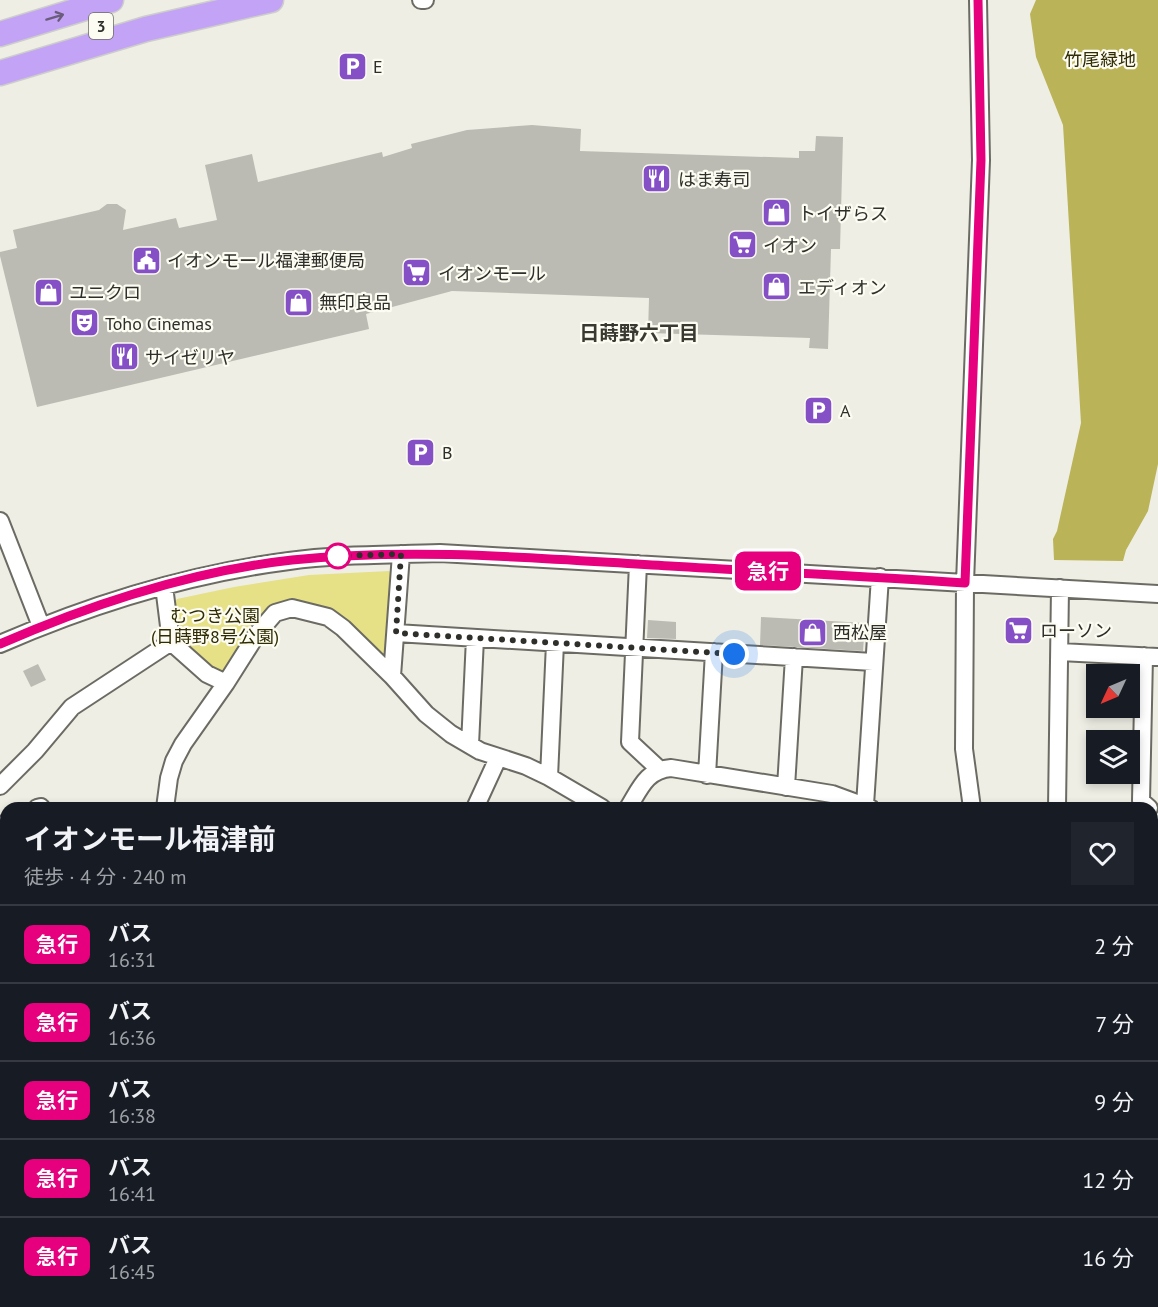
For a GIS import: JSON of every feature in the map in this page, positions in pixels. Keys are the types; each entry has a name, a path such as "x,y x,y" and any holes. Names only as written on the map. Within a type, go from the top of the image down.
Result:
{"highway":[{"name":"3","path":"0,34 111,0"},
{"name":"3","path":"0,57 70,34 204,0"},
{"path":"0,73 146,30 271,0"}],"street":[{"path":"965,583 962,558 971,161 971,0"},
{"path":"971,802 964,748 965,583 981,160 978,0"},
{"path":"0,521 41,626"},
{"path":"0,644 41,626 100,605 201,576 289,561 339,556 440,553 1158,594"},
{"path":"392,676 401,554"},
{"path":"638,564 630,742 659,769"},
{"path":"868,802 873,662 880,577"},
{"path":"164,586 171,642 207,674 226,683"},
{"path":"1057,802 1060,588"},
{"path":"166,802 174,761 183,744 257,634 276,613 292,608 328,617 344,628 426,714 451,734 480,751 549,777 592,802"},
{"path":"396,633 873,662"},
{"path":"470,745 475,638"},
{"path":"2,776 35,751 72,707 171,642"},
{"path":"549,777 555,643"},
{"path":"707,775 714,652"},
{"path":"1060,652 1151,657 1142,802"},
{"path":"786,787 794,657"},
{"path":"478,802 498,758"},
{"path":"632,802 645,782 659,769 671,768 832,794 854,802"}],"green space":[{"name":"竹尾緑地","path":"1036,0 1158,0 1158,464 1148,511 1126,550 1123,561 1054,560 1053,539 1057,531 1081,423 1063,125 1036,57 1030,14"},
{"name":"むつき公園 (日蒔野8号公園)","path":"389,571 393,574 388,657 383,659 294,601 222,674 215,674 179,639 172,605 177,599 309,575"}],"building":[{"name":"イオンモール","path":"532,125 581,129 580,151 799,158 799,151 815,151 816,136 843,137 840,249 831,249 828,349 809,348 810,338 648,333 649,298 452,291 366,314 369,329 37,407 0,256 0,252 17,248 13,230 99,210 107,204 117,204 126,210 123,230 176,218 179,228 217,220 205,165 252,154 258,182 382,152 383,157 412,148 411,144 467,130"},
{"name":"西松屋","path":"761,617 865,623 863,651 760,645"},
{"path":"648,620 676,622 676,639 647,638"},
{"path":"38,664 46,680 31,687 23,671"}],"bus line":[{"name":"急行","path":"0,644 41,626 100,605 201,576 289,561 339,556 440,553 965,583 981,160 978,0"}],"place":[{"name":"E","path":"352,66"},
{"name":"はま寿司","path":"657,179"},
{"name":"トイザらス","path":"777,213"},
{"name":"イオン","path":"742,245"},
{"name":"イオンモール福津郵便局","path":"146,260"},
{"name":"イオンモール","path":"417,273"},
{"name":"エディオン","path":"777,287"},
{"name":"ユニクロ","path":"48,292"},
{"name":"無印良品","path":"298,302"},
{"name":"Toho Cinemas","path":"84,323"},
{"name":"サイゼリヤ","path":"124,357"},
{"name":"A","path":"819,410"},
{"name":"B","path":"421,452"},
{"name":"ローソン","path":"1019,630"},
{"name":"西松屋","path":"812,632"}],"district":[{"name":"日蒔野六丁目","path":"639,333"}],"route":[{"path":"338,556 401,554 396,633 734,654"}]}
